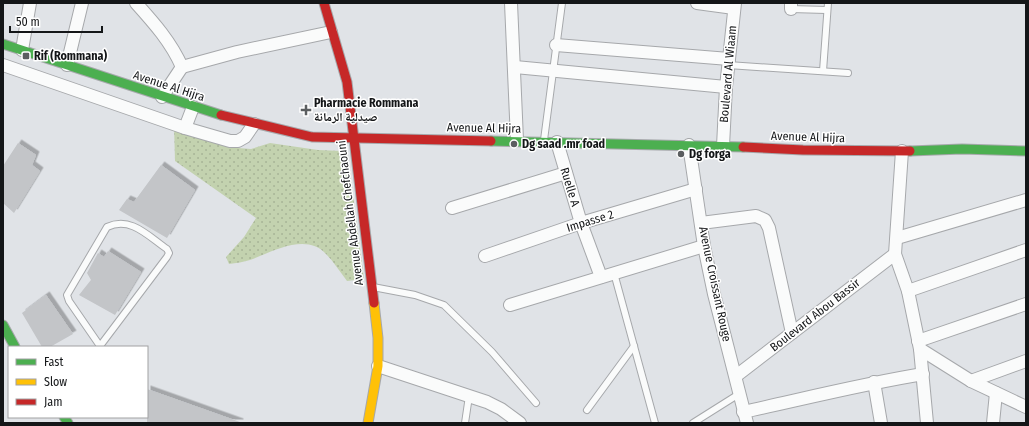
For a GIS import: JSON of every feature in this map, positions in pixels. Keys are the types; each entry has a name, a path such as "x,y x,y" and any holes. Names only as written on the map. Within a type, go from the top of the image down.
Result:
{"street":[{"path":"22,50 30,3"},
{"path":"67,65 82,3"},
{"path":"136,3 160,30 176,54 182,68"},
{"name":"Avenue Abdellah Chefchaouni","path":"324,3 331,32 347,82 378,338 378,366 368,423"},
{"path":"511,3 517,140"},
{"path":"697,3 735,5"},
{"name":"Boulevard Al Wiaam","path":"723,146 726,87 735,5"},
{"path":"162,97 182,68 237,52 331,32"},
{"name":"Avenue Al Hijra","path":"3,44 192,107 254,124 312,137 689,144 803,150 902,151 962,149 1026,151"},
{"path":"556,44 729,62"},
{"path":"3,65 108,102 222,139 238,141 245,137 254,124"},
{"path":"515,67 726,87"},
{"path":"108,102 115,82"},
{"path":"185,128 192,107"},
{"name":"Ruelle A","path":"557,142 581,223 601,277"},
{"name":"Avenue Croissant Rouge","path":"689,144 704,246 714,294 736,376 745,417"},
{"path":"902,151 895,254 908,291 919,345 927,423"},
{"path":"452,208 566,173"},
{"name":"Impasse 2","path":"485,256 581,223 696,189"},
{"path":"896,238 1026,200"},
{"path":"701,224 756,216 765,220 769,228 792,333"},
{"path":"510,305 704,246"},
{"path":"908,291 1026,250"},
{"name":"Boulevard Abou Bassir","path":"736,376 895,254"},
{"path":"919,345 1026,304"},
{"path":"3,325 14,346"},
{"path":"919,345 971,381 1026,407"},
{"path":"971,381 1026,361"},
{"path":"378,366 470,396 501,409 520,423"},
{"path":"745,417 874,382 923,374"},
{"path":"874,382 881,423"},
{"path":"993,423 996,393"}],"lane":[{"path":"544,142 552,70 562,3"},
{"path":"823,72 826,10 828,3"},
{"path":"791,6 795,10 826,10"},
{"path":"729,62 823,72 848,73"},
{"path":"116,223 129,224 167,249 169,253 100,346 67,295 107,227 116,223"},
{"path":"614,273 655,423"},
{"path":"371,286 415,295 444,305 492,352 536,403"},
{"path":"587,410 634,346"},
{"path":"693,423 739,394"},
{"path":"465,423 470,396"}],"green space":[{"path":"174,125 238,148 251,149 270,143 318,150 343,151 348,156 364,279 347,281 326,254 318,248 309,245 299,244 289,246 250,260 229,264 226,257 244,237 256,218 175,161"}],"building":[{"path":"18,143 36,155 32,165 40,171 14,213 3,203 3,166"},
{"path":"161,165 195,190 167,238 119,210 127,199 134,202"},
{"path":"108,251 141,272 115,315 79,295 91,280 87,273 98,253 104,257"},
{"path":"46,295 73,334 52,346 41,346 22,313"},
{"path":"148,389 240,422 240,423 147,423"}],"traffic: fast":[{"path":"3,44 221,115"},
{"path":"491,141 743,147"},
{"path":"910,151 962,149 1026,151"},
{"path":"3,325 14,346"},
{"path":"65,418 68,423"}],"traffic: slow":[{"path":"368,423 378,366 378,338 374,303"}],"traffic: jam":[{"path":"324,3 347,82 374,303"},
{"path":"221,115 312,137 491,141"},
{"path":"743,147 803,150 910,151"}],"place":[{"name":"Rif (Rommana)","path":"26,56"},
{"name":"Pharmacie Rommana صيدلية الرمانة","path":"306,110"},
{"name":"Dg saad .mr foad","path":"514,144"},
{"name":"Dg forga","path":"681,154"}]}
